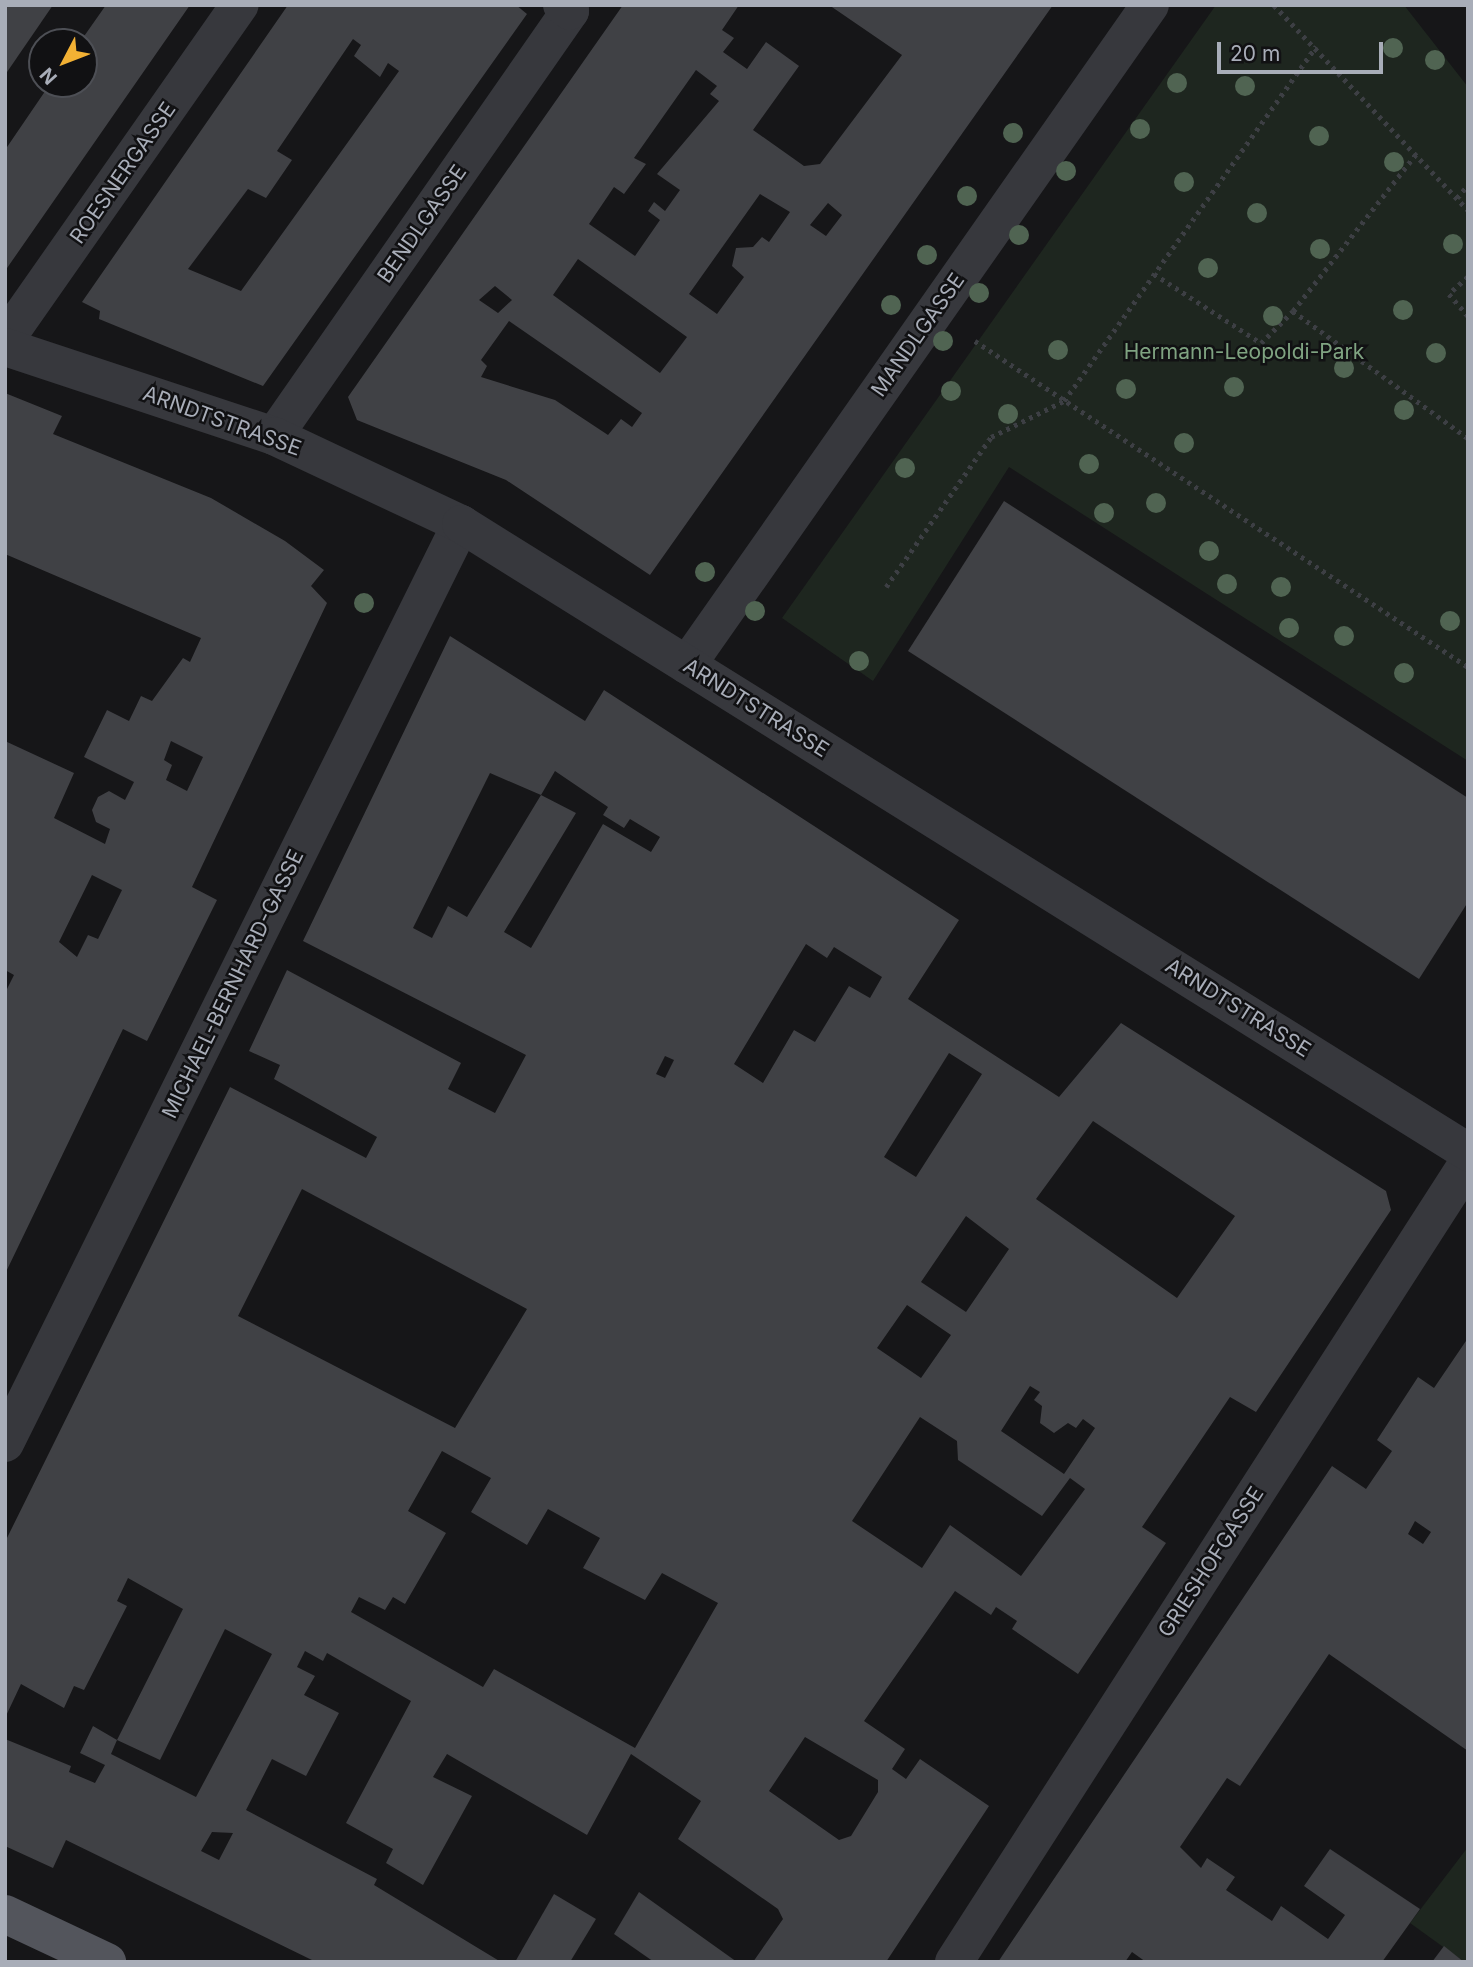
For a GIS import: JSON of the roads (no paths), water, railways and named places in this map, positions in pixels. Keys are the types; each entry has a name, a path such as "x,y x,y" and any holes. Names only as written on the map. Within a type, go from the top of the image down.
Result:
{"main road":[{"path":"5,1914 107,1962"}],"street":[{"name":"ROESNERGASSE","path":"5,340 240,5"},
{"name":"MANDLGASSE","path":"687,665 1150,5"},
{"name":"BENDLGASSE","path":"274,436 566,8"},
{"name":"ARNDTSTRASSE","path":"5,347 274,436 461,524 1468,1152"},
{"name":"MICHAEL-BERNHARD-GASSE","path":"5,1443 461,524"},
{"name":"GRIESHOFGASSE","path":"954,1962 1468,1163"}],"park label":[{"name":"Hermann-Leopoldi-Park","path":"1244,352"}]}
